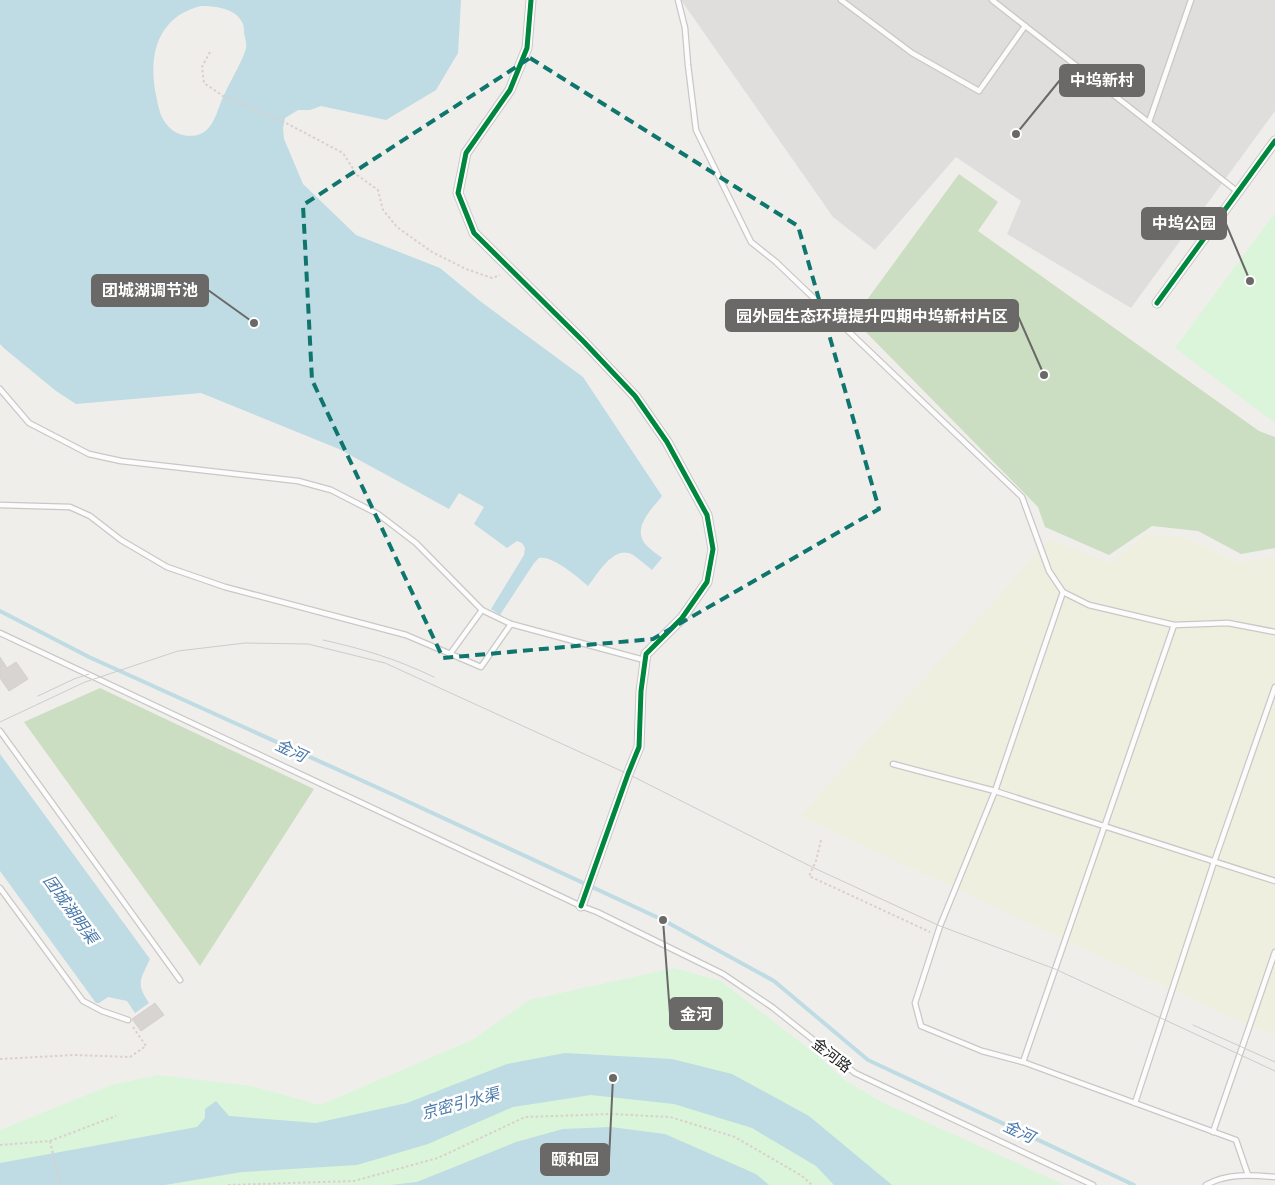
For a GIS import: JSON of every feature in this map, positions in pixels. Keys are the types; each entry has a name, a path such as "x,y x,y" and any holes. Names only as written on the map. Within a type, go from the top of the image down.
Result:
{"street":[{"path":"531,0 527,48 510,90 466,153 458,193 474,233 584,342 635,396 667,442 707,515 713,548 707,582 682,618 646,654 641,691 639,747 581,906"},
{"path":"1157,303 1275,141"}],"lane":[{"path":"678,0 685,28 696,130 751,242 776,262 1022,497 1048,571 1063,592 1090,604 1174,625 1228,623 1275,632"},
{"path":"841,0 912,53 979,91 1025,26"},
{"path":"992,0 1238,192"},
{"path":"1149,122 1191,0"},
{"path":"0,389 29,422 89,454 121,461 298,481 331,490 378,514 416,543 482,610 511,624 644,660"},
{"path":"0,505 70,507 90,516 121,540 167,567 225,587 406,635 481,667 511,624"},
{"path":"1063,592 995,791 937,935 915,1003 921,1026 982,1051 1023,1062 1236,1140 1248,1175"},
{"path":"450,654 482,610"},
{"path":"1023,1062 1174,625"},
{"name":"金河路","path":"0,633 597,912 723,974 772,1007 855,1073 1093,1185"},
{"path":"1135,1103 1214,862 1275,688"},
{"path":"0,731 180,980"},
{"path":"893,764 995,791 1275,882"},
{"path":"0,888 83,1001 102,1011 128,1020"},
{"path":"1213,1132 1275,952"},
{"path":"1206,1185 1216,1180 1248,1175 1275,1177"}],"path":[{"path":"210,52 202,67 204,83 223,96 284,122 343,153 357,175 378,190 383,210 398,227 432,252 466,269 492,278 512,271"},
{"path":"820,840 816,861 809,876 937,935"},
{"path":"0,1059 74,1055 130,1057 146,1046 128,1020"},
{"path":"228,1185 354,1181 438,1158 525,1117 611,1114 670,1117 735,1137 802,1176 812,1185"},
{"path":"0,1145 50,1141 116,1116"},
{"path":"50,1141 60,1185"}],"highlighted area":[{"path":"530,58 798,226 879,509 653,639 443,658 312,380 303,205"}],"shaded area":[{"path":"681,0 1275,0 1275,111 1131,308 1007,234 1021,201 956,157 875,250 833,217"}],"green space":[{"path":"959,174 998,202 978,231 1259,431 1275,437 1275,548 1241,554 1198,531 1152,526 1109,555 1045,527 1038,507 853,319"},
{"path":"1275,213 1275,423 1175,348"},
{"path":"1146,534 1186,537 1238,563 1275,557 1275,1036 800,816 1050,539 1111,563"},
{"path":"100,688 314,789 200,966 24,722"},
{"path":"674,968 721,981 817,1055 846,1081 882,1102 1065,1185 0,1185 0,1130 111,1085 158,1075 251,1086 320,1105 474,1039 529,1000"}],"water":[{"path":"0,0 461,0 458,53 436,90 386,120 321,106 310,110 298,110 285,118 283,128 284,139 303,184 356,235 440,268 480,301 583,377 662,496 645,519 641,532 642,539 646,545 662,558 652,570 633,555 619,554 607,562 588,586 558,563 539,558 500,615 491,609 524,555 525,548 522,543 517,541 507,548 474,524 484,507 459,493 449,509 339,449 201,393 76,404 56,391 0,344","holes":["201,6 218,7 239,17 244,26 246,48 243,58 208,129 200,134 185,136 176,133 164,121 158,104 153,69 158,41 165,30 174,19 186,11"]},
{"name":"团城湖明渠","path":"0,754 150,959 141,981 142,990 149,1003 135,1013 127,1001 108,997 96,1003 0,871"},
{"name":"京密引水渠","path":"565,1053 672,1059 732,1074 809,1116 892,1185 834,1185 816,1166 752,1128 674,1104 591,1095 513,1107 428,1144 357,1165 242,1172 165,1185 0,1185 0,1163 197,1127 205,1118 205,1109 216,1101 229,1116 316,1123 407,1103 507,1064"},
{"path":"611,1127 665,1134 756,1174 769,1185 391,1185 417,1182 516,1142 563,1129"}],"building":[{"path":"0,657 7,668 16,662 28,679 9,691 0,678"},
{"path":"155,1003 164,1015 141,1031 132,1019"}],"waterway":[{"name":"金河","path":"0,611 89,657 663,920 774,981 868,1060 1134,1185"}],"tram line":[{"path":"323,640 380,655 434,677"},
{"path":"0,722 85,682 178,651 245,643 308,644 385,663 628,774 814,868 940,926 1055,969 1275,1071"},
{"path":"38,696 89,674"},
{"path":"1193,1025 1275,1062"}],"cycle path":[{"path":"531,0 527,48 510,90 466,153 458,193 474,233 584,342 635,396 667,442 707,515 713,549 707,582 682,618 646,654 641,691 639,747 581,906"},
{"path":"1157,303 1275,141"}],"place":[{"name":"中坞新村","path":"1016,134"},
{"name":"中坞公园","path":"1250,281"},
{"name":"团城湖调节池","path":"254,323"},
{"name":"园外园生态环境提升四期中坞新村片区","path":"1044,375"},
{"name":"金河","path":"663,920"},
{"name":"颐和园","path":"613,1078"}]}
